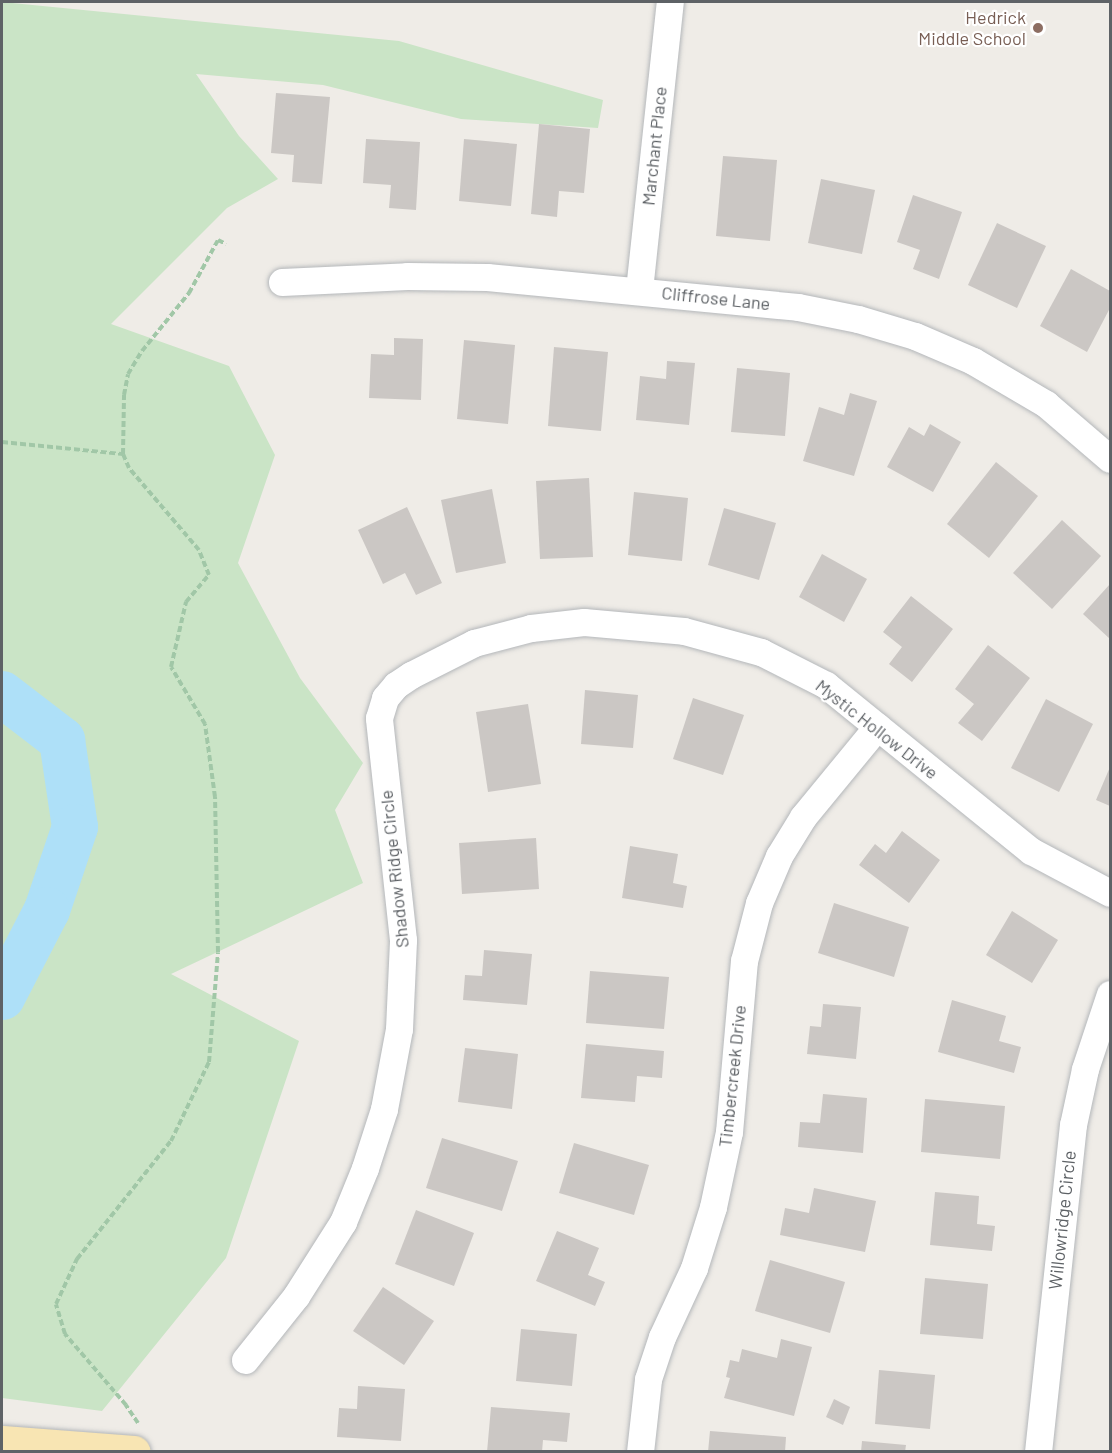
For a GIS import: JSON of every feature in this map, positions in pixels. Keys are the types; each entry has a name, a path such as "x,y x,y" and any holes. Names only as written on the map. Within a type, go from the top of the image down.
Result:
{"main road":[{"path":"2,1442 137,1439"}],"street":[{"name":"Marchant Place","path":"639,290 670,2"},
{"name":"Cliffrose Lane","path":"282,282 407,276 487,277 798,307 858,319 915,336 973,362 1046,404 1110,459"},
{"name":"Mystic Hollow Drive","path":"384,698 411,675 474,643 531,628 584,622 684,631 762,652 826,685 1031,851 1110,893"},
{"name":"Shadow Ridge Circle","path":"245,1360 297,1296 343,1222 365,1168 384,1109 399,1029 403,940 380,738 379,718 384,698"},
{"name":"Timbercreek Drive","path":"640,1452 648,1378 662,1337 694,1268 713,1207 729,1132 744,961 759,903 779,855 803,817 877,727"},
{"name":"Willowridge Circle","path":"1038,1452 1072,1125 1085,1069 1110,994"}],"path":[{"path":"137,1439 126,1405 65,1334 56,1304 76,1258 171,1141 209,1062 218,940 215,797 205,724 171,667 186,602 209,575 199,550 129,468 123,454 124,395 128,374 142,351 189,293 218,240 226,244"},
{"path":"2,442 123,454"}],"green space":[{"path":"2,2 399,41 603,100 598,128 461,119 323,85 196,74 239,136 278,179 227,208 111,324 229,366 275,455 238,563 300,678 363,763 335,810 363,883 171,974 299,1041 226,1258 102,1411 2,1398"}],"building":[{"path":"276,93 330,97 322,184 292,182 294,155 271,153"},
{"path":"539,124 590,129 584,193 559,191 557,217 531,214"},
{"path":"366,139 420,142 416,210 389,208 391,185 363,183"},
{"path":"464,139 517,144 511,206 459,201"},
{"path":"723,156 777,160 770,241 716,236"},
{"path":"821,179 875,190 862,254 808,243"},
{"path":"913,195 962,212 939,279 913,269 920,250 897,242"},
{"path":"997,223 1046,246 1017,308 968,285"},
{"path":"1071,269 1110,291 1110,308 1087,352 1040,326"},
{"path":"394,338 423,339 421,400 369,398 371,354 394,355"},
{"path":"464,340 515,345 508,424 457,419"},
{"path":"554,347 608,352 601,431 548,426"},
{"path":"667,361 695,363 689,425 636,420 640,376 666,379"},
{"path":"737,368 790,373 785,436 731,432"},
{"path":"850,393 877,401 854,476 803,461 819,407 844,415"},
{"path":"930,424 961,442 933,492 887,467 909,427 924,436"},
{"path":"996,462 1038,496 989,558 947,524"},
{"path":"589,478 593,557 540,559 536,481"},
{"path":"492,489 506,563 456,573 441,500"},
{"path":"634,492 688,498 682,561 628,555"},
{"path":"407,507 442,583 416,595 405,573 383,584 358,530"},
{"path":"724,508 776,523 759,580 708,565"},
{"path":"1062,520 1101,556 1052,609 1013,573"},
{"path":"822,554 867,579 844,622 799,597"},
{"path":"1110,584 1110,639 1083,614"},
{"path":"911,596 953,629 912,682 889,664 902,647 883,632"},
{"path":"988,645 1030,678 982,741 958,723 974,704 955,689"},
{"path":"585,690 638,695 633,748 581,744"},
{"path":"693,698 744,715 723,775 673,759"},
{"path":"1046,699 1093,724 1059,792 1011,768"},
{"path":"528,704 541,784 488,792 476,712"},
{"path":"1110,767 1110,806 1096,800"},
{"path":"902,831 940,860 909,903 859,865 875,844 886,853"},
{"path":"536,838 539,889 462,894 459,843"},
{"path":"630,846 678,854 673,883 687,886 683,908 622,898"},
{"path":"834,903 909,927 894,977 818,953"},
{"path":"1012,911 1058,940 1032,983 986,955"},
{"path":"484,950 532,954 527,1005 463,1000 465,975 482,976"},
{"path":"590,971 669,977 664,1029 586,1023"},
{"path":"952,1000 1006,1016 999,1041 1021,1047 1014,1073 938,1052"},
{"path":"823,1004 861,1007 856,1059 807,1054 810,1026 821,1027"},
{"path":"586,1044 664,1051 662,1078 637,1076 635,1102 581,1098"},
{"path":"465,1048 518,1054 512,1109 458,1102"},
{"path":"823,1094 867,1098 863,1153 798,1147 800,1122 820,1123"},
{"path":"925,1099 1005,1106 1000,1159 921,1152"},
{"path":"442,1138 518,1161 502,1211 426,1188"},
{"path":"574,1143 649,1165 634,1215 559,1193"},
{"path":"814,1188 876,1201 865,1252 780,1235 785,1208 809,1213"},
{"path":"935,1192 979,1196 977,1224 995,1226 992,1251 930,1245"},
{"path":"416,1210 474,1233 454,1286 395,1264"},
{"path":"557,1231 599,1248 588,1275 605,1282 595,1306 536,1281"},
{"path":"770,1260 845,1282 830,1333 755,1311"},
{"path":"925,1278 988,1284 983,1339 920,1334"},
{"path":"383,1287 434,1321 404,1365 353,1331"},
{"path":"521,1329 577,1334 572,1386 516,1381"},
{"path":"781,1339 812,1347 794,1416 724,1398 730,1378 726,1377 730,1360 739,1362 742,1349 777,1358"},
{"path":"879,1370 935,1375 930,1429 875,1424"},
{"path":"358,1386 405,1389 401,1441 337,1437 339,1408 357,1409"},
{"path":"834,1399 850,1407 843,1425 826,1417"},
{"path":"491,1407 570,1413 567,1442 543,1440 542,1452 487,1452"},
{"path":"710,1431 786,1437 785,1452 708,1452"},
{"path":"862,1441 906,1445 905,1452 861,1452"}],"waterway":[{"path":"2,694 62,740 75,827 47,910 2,997"}],"place":[{"name":"Hedrick Middle School","path":"1038,28"}]}
